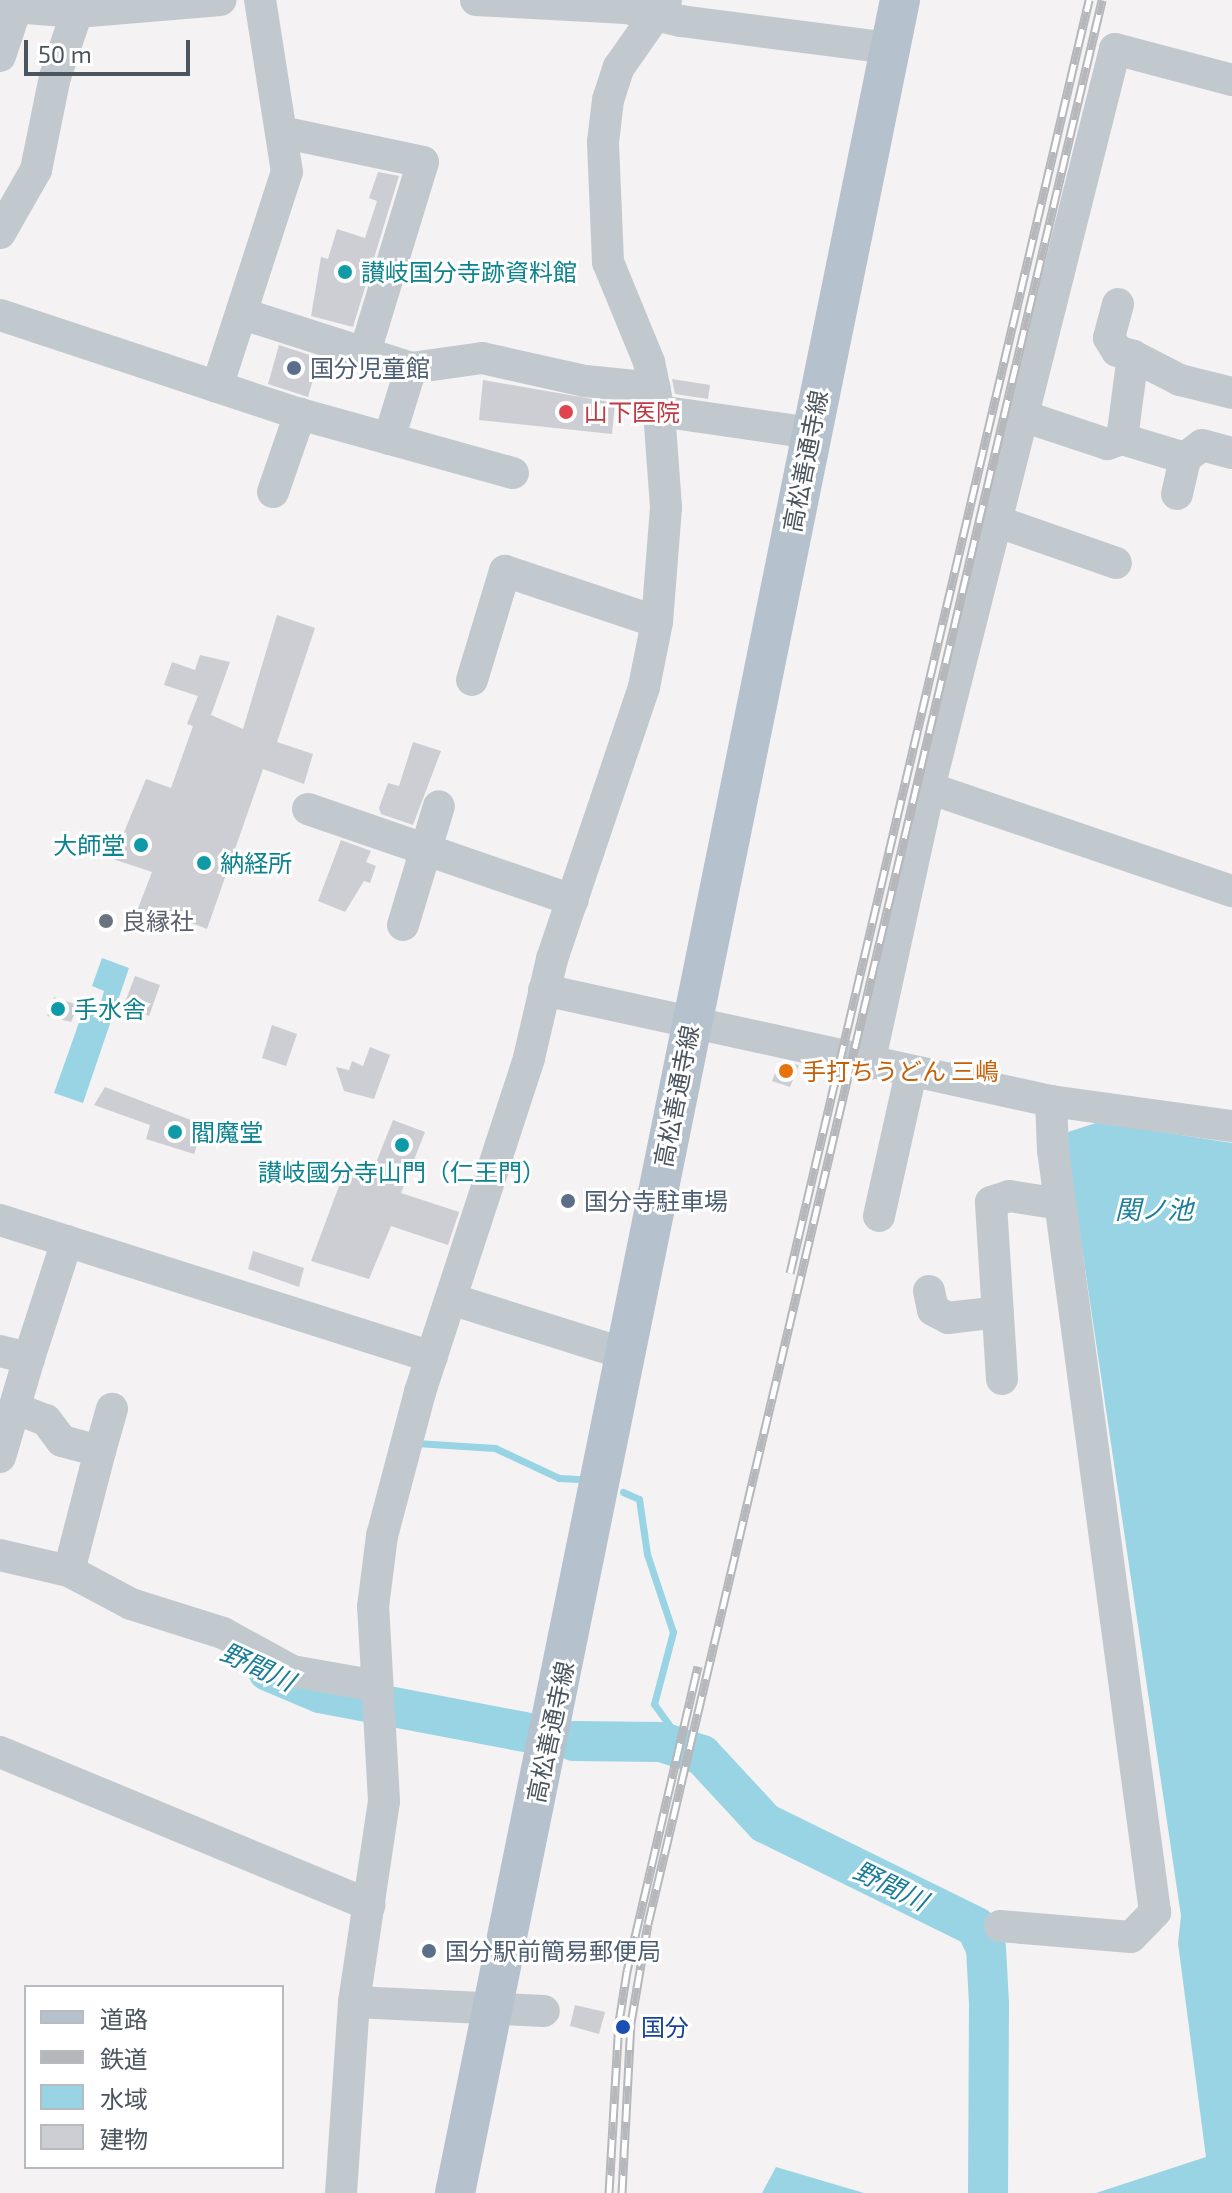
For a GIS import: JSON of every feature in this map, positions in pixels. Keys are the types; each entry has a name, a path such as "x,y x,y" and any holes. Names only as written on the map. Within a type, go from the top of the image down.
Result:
{"main road":[{"name":"高松善通寺線","path":"455,2193 900,0"}],"street":[{"path":"0,56 16,6 77,12 220,0"},
{"path":"217,387 287,172 260,0"},
{"path":"476,0 661,7 890,48"},
{"path":"341,2193 354,2002 384,1801 373,1607 382,1536 432,1357 509,1127 544,990 644,687 657,622 666,507 657,399 608,262 603,142 608,100 619,67 661,7"},
{"path":"0,233 36,170 55,77 77,12"},
{"path":"869,1064 929,788 1115,49 1232,80"},
{"path":"281,132 423,162 365,352"},
{"path":"1118,304 1109,338 1125,353 1180,380 1232,393"},
{"path":"243,314 411,368 482,358 812,433"},
{"path":"0,315 300,414 513,473"},
{"path":"1122,439 1125,353"},
{"path":"1111,388 1125,353"},
{"path":"389,439 411,368"},
{"path":"273,492 300,414"},
{"path":"1023,416 1107,444 1122,439 1185,458"},
{"path":"1177,494 1185,458 1202,445 1232,453"},
{"path":"996,521 1116,563"},
{"path":"472,680 505,571 657,622"},
{"path":"929,788 1232,891"},
{"path":"403,925 439,806"},
{"path":"308,809 573,900"},
{"path":"544,990 691,1021 869,1064 1051,1101 1232,1126"},
{"path":"879,1216 911,1073"},
{"path":"1000,1926 1131,1937 1155,1912 1060,1204 1051,1101"},
{"path":"1189,1122 1232,1110"},
{"path":"1002,1379 991,1202 1009,1196 1060,1204"},
{"path":"0,1220 432,1357"},
{"path":"0,1457 14,1408 14,1355 67,1241"},
{"path":"929,1291 933,1310 948,1318 998,1312"},
{"path":"451,1299 625,1354"},
{"path":"14,1408 46,1420 62,1441 100,1451"},
{"path":"69,1571 112,1409"},
{"path":"0,1555 69,1571 131,1604 223,1633 292,1671 379,1698"},
{"path":"0,1752 370,1905"},
{"path":"354,2002 544,2011"}],"water":[{"path":"102,958 129,968 83,1103 54,1093 87,1000 100,1005 104,991 92,986"},
{"name":"関ノ池","path":"1099,1122 1232,1143 1232,2193 1096,2193 1206,2157 1178,1943 1181,1916 1066,1140 1068,1132"},
{"path":"776,2167 864,2193 762,2193"}],"building":[{"name":"讃岐国分寺跡資料館","path":"378,172 399,176 353,327 311,316 321,257 328,259 337,229 365,238 377,201 369,198"},
{"name":"国分児童館","path":"279,345 319,358 308,397 268,384"},
{"path":"672,379 710,385 708,399 675,394"},
{"path":"483,380 615,403 612,434 479,420"},
{"path":"277,615 315,628 277,742 313,754 304,784 263,769 207,929 179,918 176,926 137,911 152,872 113,859 146,779 171,788 193,726 187,724 198,696 164,685 172,662 195,670 200,655 230,662 211,715 243,729"},
{"path":"413,742 441,751 413,825 381,814 379,808 388,783 399,786"},
{"path":"341,840 371,851 366,862 376,866 370,883 364,881 345,912 318,901"},
{"path":"135,976 160,985 149,1016 124,1005"},
{"name":"手水舎","path":"54,997 78,1005 71,1022 47,1016"},
{"path":"272,1025 297,1034 286,1066 262,1058"},
{"path":"370,1047 390,1055 374,1099 344,1091 336,1067 349,1070 352,1061 363,1066"},
{"name":"手打ちうどん 三嶋","path":"780,1061 799,1065 790,1087 772,1081"},
{"path":"105,1087 204,1125 194,1154 146,1139 150,1125 94,1105"},
{"path":"393,1120 425,1132 401,1193 459,1212 448,1245 391,1226 369,1279 311,1261 345,1170 370,1178"},
{"path":"253,1251 304,1268 299,1287 248,1269"},
{"path":"575,2005 605,2012 599,2034 570,2026"}],"waterway":[{"path":"416,1443 495,1448 559,1478 578,1479"},
{"path":"623,1492 639,1499 647,1554 673,1632 654,1704 671,1727 704,1739 724,1755 784,1831"},
{"name":"野間川","path":"268,1671 320,1693 525,1732"},
{"name":"野間川","path":"574,1741 661,1742 702,1755 765,1823 976,1927 986,1948 989,2004 988,2193"}],"railway":[{"path":"790,1273 1089,0"},
{"path":"622,2193 631,2023 648,1924 1102,0"},
{"path":"609,2193 619,2022 627,1971 698,1666"}],"place":[{"name":"讃岐国分寺跡資料館","path":"345,272"},
{"name":"国分児童館","path":"294,368"},
{"name":"山下医院","path":"566,412"},
{"name":"大師堂","path":"141,845"},
{"name":"納経所","path":"204,863"},
{"name":"良縁社","path":"106,921"},
{"name":"手水舎","path":"58,1009"},
{"name":"手打ちうどん 三嶋","path":"786,1071"},
{"name":"閻魔堂","path":"175,1132"},
{"name":"讃岐國分寺山門（仁王門）","path":"402,1145"},
{"name":"国分寺駐車場","path":"568,1201"},
{"name":"国分駅前簡易郵便局","path":"429,1951"},
{"name":"国分","path":"623,2027"}]}
